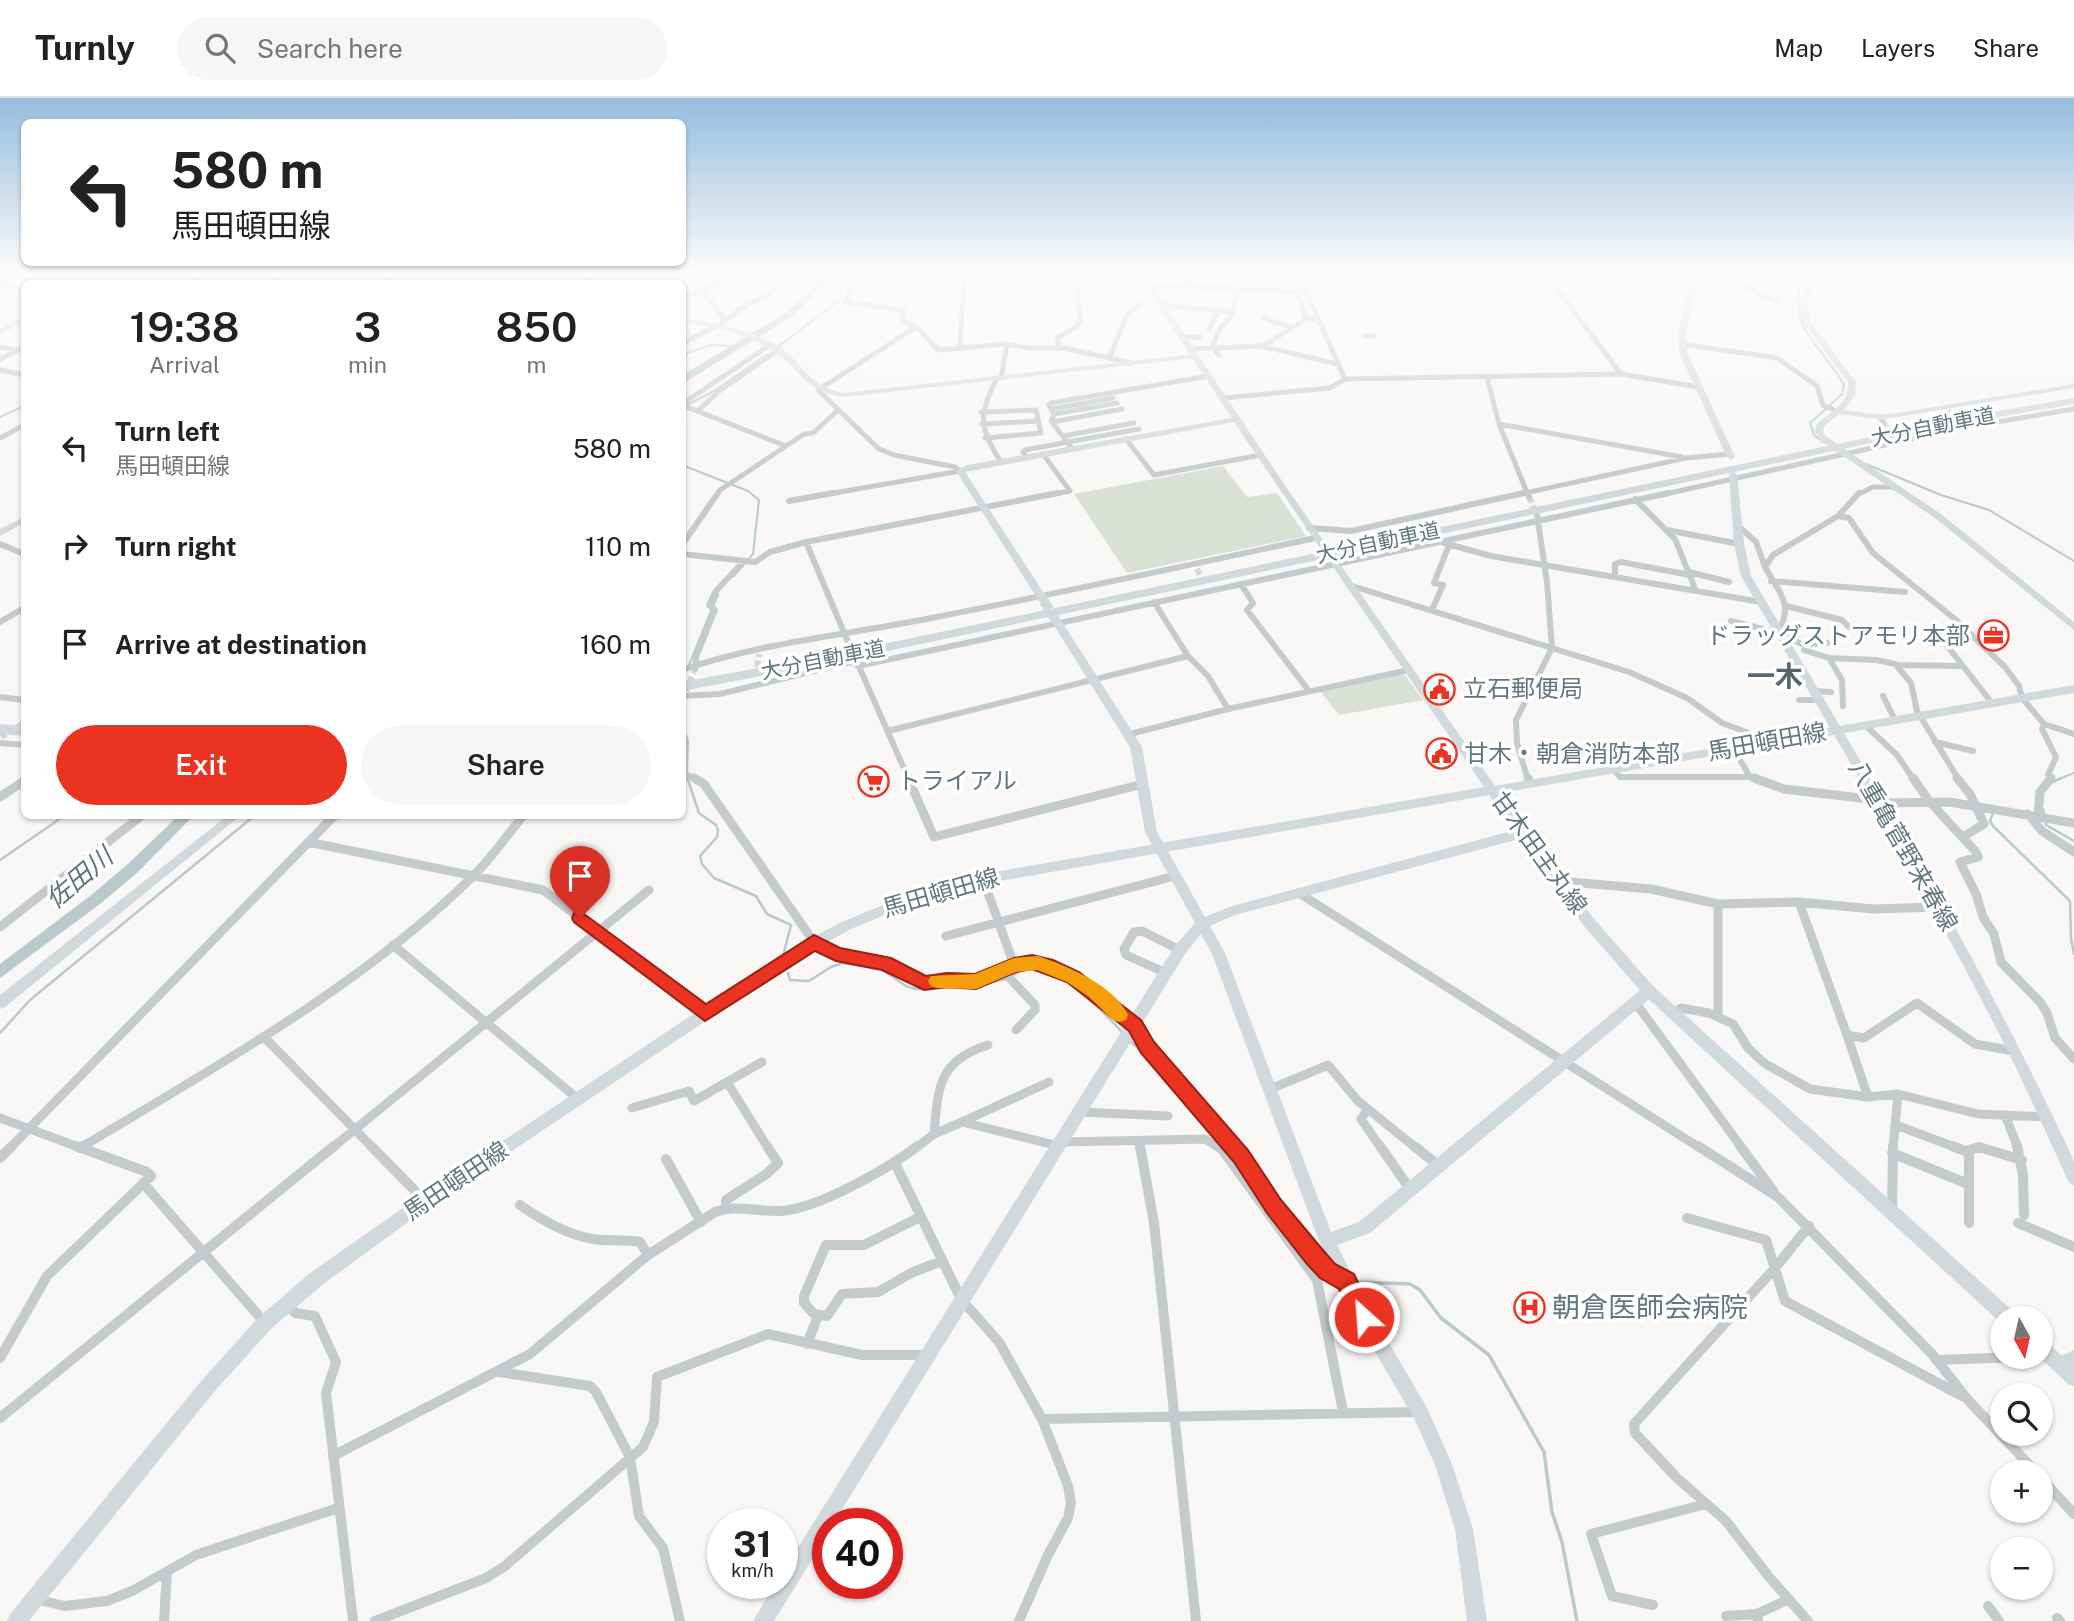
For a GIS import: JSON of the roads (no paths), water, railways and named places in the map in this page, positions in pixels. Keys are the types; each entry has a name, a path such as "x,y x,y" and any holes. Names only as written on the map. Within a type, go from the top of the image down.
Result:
{"highway":[{"name":"大分自動車道","path":"1844,446 2074,400"},
{"name":"大分自動車道","path":"686,680 845,656 1313,543 1342,548 1813,448 1844,446 2074,400"},
{"path":"0,721 21,723"},
{"path":"0,737 21,732"}],"main road":[{"path":"767,344 818,390 844,395 1131,363 1193,352"},
{"name":"甘木田主丸線","path":"1188,344 1261,455 1313,543 1335,565 1523,833 1616,956 1649,991 1995,1306"},
{"path":"1682,344 1730,456"},
{"path":"1823,344 1852,382 1854,390 1851,398 1820,425 1819,432 1824,439 1844,446 1895,487 1938,516 2074,627"},
{"path":"1836,411 1882,420 2074,386"},
{"path":"1043,599 960,471 1043,454 1068,442 1119,435 1139,429 1237,419"},
{"name":"八重亀菅野来春線","path":"1733,476 1739,544 1746,576 1940,907 2048,1117 2074,1178"},
{"path":"1056,621 1130,734 1136,747 1151,832 1203,923"},
{"name":"馬田頓田線","path":"17,1621 208,1386 286,1303 425,1201 814,942 844,925 916,895 983,879 1311,824 1491,788 2074,689"},
{"path":"0,1003 230,819"},
{"path":"763,1621 1180,950 1203,923 1216,916 1523,833"},
{"path":"1477,1621 1464,1529 1443,1464 1420,1412 1364,1317 1327,1241 1364,1228 1649,991"},
{"path":"2057,1357 2074,1378"}],"street":[{"path":"889,344 818,390 879,449 894,455 955,467 960,471"},
{"path":"932,344 936,349 1006,344"},
{"path":"1007,344 1058,348 1110,356 1131,363"},
{"path":"1000,462 985,438 981,412 999,378 1007,344"},
{"path":"1110,356 1115,344"},
{"path":"1329,344 1345,379"},
{"path":"1598,344 1621,374"},
{"path":"1682,344 1777,358 1817,386 1824,405 1836,411"},
{"path":"686,406 772,346"},
{"path":"698,411 772,346"},
{"path":"1193,352 1213,346 1261,346 1338,364"},
{"path":"1213,346 1219,355"},
{"path":"0,347 18,350"},
{"path":"0,359 21,348"},
{"path":"0,370 21,374"},
{"path":"1223,398 1330,388 1345,379 1621,374 1699,387"},
{"path":"1052,412 1209,376"},
{"path":"1487,377 1499,424 1527,494"},
{"path":"1052,422 1070,409 1113,398"},
{"path":"1026,457 1023,452 1025,450 1119,435 1139,429 1113,398"},
{"path":"1091,402 1154,475 1261,455"},
{"path":"1068,442 1052,422 1049,405 1051,403 1100,413 1122,409"},
{"path":"686,406 786,446"},
{"path":"981,412 1032,409 1036,410 1039,421 1039,434 985,438"},
{"path":"1070,409 1093,438"},
{"path":"686,539 720,490 804,434 813,433 838,410"},
{"path":"686,680 720,694 798,673 1154,602 1208,588 1445,544 1538,518 1733,476 1844,446 1897,441 1960,426 2074,410"},
{"path":"982,425 1039,421"},
{"path":"1499,424 1588,438 1686,458"},
{"path":"0,438 21,427"},
{"path":"686,680 716,591 748,561 806,542 1070,491 1043,454"},
{"path":"686,680 729,654 847,638 1313,543 1351,531 1686,458 1730,456"},
{"path":"789,501 960,471"},
{"path":"1765,567 1773,555 1839,516 1860,492 1873,487 1895,487"},
{"path":"1635,499 1675,539 1696,591"},
{"path":"1839,516 1849,518 1873,553 1956,620 2005,667 2019,685 2022,698 2043,724 2074,734"},
{"path":"1529,782 1517,738 1516,718 1553,647 1543,565 1543,540 1538,518"},
{"path":"0,533 21,522"},
{"path":"1737,525 1756,542 1771,580 1786,606 1787,616 1778,633"},
{"path":"1667,530 1739,544"},
{"path":"806,542 847,638"},
{"path":"0,544 21,553"},
{"path":"1445,544 1491,556 1761,602"},
{"path":"1433,610 1443,585 1434,583 1445,544"},
{"path":"686,554 748,561"},
{"path":"1615,576 1615,564 1621,562 1729,582"},
{"path":"1771,580 1905,592"},
{"path":"1241,584 1253,603 1247,610 1309,691"},
{"path":"1349,585 1629,672 1687,698 1722,723 1745,730 1767,743"},
{"path":"1154,602 1188,656 1208,676 1228,709"},
{"path":"1786,606 1842,620 1849,627"},
{"path":"0,622 21,610"},
{"path":"1731,621 1778,633 1829,658 1876,660 1896,665 1963,666"},
{"path":"1937,633 1992,703"},
{"path":"1803,647 1828,643"},
{"path":"1798,665 1803,647"},
{"path":"888,730 1188,656"},
{"path":"1829,658 1836,666 1845,688 1843,706"},
{"path":"857,662 934,837 1143,783"},
{"path":"1896,665 1911,683 1921,716 1984,824 1964,837"},
{"path":"1130,734 1228,709 1409,670"},
{"path":"1799,700 1831,692"},
{"path":"1883,696 1895,720"},
{"path":"0,697 21,700"},
{"path":"2041,816 2040,792 2052,780 2048,775 2056,757 2042,729 2043,724"},
{"path":"1865,725 1897,755 1929,801 1964,837 1978,857 1960,862 1976,894 1983,917 1994,934 1998,958 2040,1002 2047,1013 2055,1038 2074,1059"},
{"path":"0,737 21,744"},
{"path":"1935,742 1973,751"},
{"path":"1733,748 1750,777"},
{"path":"1612,768 1620,777 1750,777 1784,789 1880,802 1929,801 2074,823"},
{"path":"686,774 704,784 814,942 836,954 885,963 924,983 947,980 976,981 1006,974 1014,965 1038,963 1073,977 1148,1048 1241,1156 1274,1207 1327,1271 1346,1282"},
{"path":"0,797 21,783"},
{"path":"1963,786 1978,793"},
{"path":"2028,814 2042,831 2074,852"},
{"path":"0,926 137,819"},
{"path":"0,1157 331,819"},
{"path":"80,1148 265,1038 393,945 474,875 521,819"},
{"path":"309,842 543,890 705,1014"},
{"path":"946,936 1175,876"},
{"path":"983,879 1014,965"},
{"path":"1558,881 1651,889 1718,904 1799,902 1873,909 1940,907"},
{"path":"0,1418 649,890"},
{"path":"1298,893 1778,1197"},
{"path":"1799,902 1868,1097"},
{"path":"1718,904 1718,1015"},
{"path":"1203,923 1231,985 1327,1241"},
{"path":"1166,973 1126,955 1124,949 1134,932 1142,931 1180,950"},
{"path":"393,945 578,1099"},
{"path":"1006,974 1036,1007 1016,1030"},
{"path":"1635,1002 1778,1197 1936,1360 1968,1400 2025,1460"},
{"path":"1847,1035 1864,1038 1917,1003 1975,1044 2014,1051"},
{"path":"1674,1013 1681,1008 1718,1015 1738,1029 1748,1048 1764,1063 1801,1085 1832,1094 1868,1097 1898,1094 1959,1111 2048,1117"},
{"path":"265,1038 425,1201"},
{"path":"934,1134 939,1083 943,1073 968,1052 988,1045"},
{"path":"632,1108 689,1091 694,1101 762,1062"},
{"path":"1270,1090 1328,1065 1368,1109 1438,1165"},
{"path":"726,1208 726,1200 765,1175 778,1163 727,1082"},
{"path":"333,1457 499,1372 530,1353 649,1255 726,1208 796,1210 895,1163 934,1134 1049,1082"},
{"path":"1892,1213 1892,1153 1898,1094"},
{"path":"1368,1109 1361,1119 1410,1189"},
{"path":"1080,1112 1168,1116"},
{"path":"2005,1115 2018,1141 2022,1160 2021,1219 2074,1247"},
{"path":"0,1118 147,1172 151,1176 47,1276 0,1357"},
{"path":"962,1122 1060,1144 1205,1139 1222,1149 1317,1280 1343,1412"},
{"path":"1896,1125 1968,1152"},
{"path":"1139,1141 1154,1223 1172,1416 1196,1621"},
{"path":"1969,1223 1968,1152 1971,1148 1979,1147 2022,1160"},
{"path":"1892,1153 1969,1184"},
{"path":"666,1159 701,1222"},
{"path":"895,1163 961,1300 999,1342 1042,1419 1068,1486 1071,1503 1068,1518 1048,1555 1019,1621"},
{"path":"143,1183 265,1323"},
{"path":"520,1205 550,1225 600,1240 621,1238 639,1242 649,1255"},
{"path":"920,1217 864,1245 826,1245 803,1300 818,1315 824,1317 829,1315 842,1294 878,1292 913,1272 942,1261"},
{"path":"1687,1218 1766,1240 1785,1301 1968,1400"},
{"path":"1808,1621 1726,1521 1677,1478 1635,1433 1634,1424 1775,1268 1809,1226"},
{"path":"286,1303 295,1313 315,1316 336,1362 326,1393 353,1621"},
{"path":"807,1344 818,1315"},
{"path":"375,1621 486,1578 505,1566 643,1447 651,1434 657,1377 768,1334 862,1355 929,1355"},
{"path":"1936,1360 2057,1357"},
{"path":"499,1372 590,1387 596,1392 630,1457 639,1516 663,1548 680,1621"},
{"path":"1042,1419 1420,1412"},
{"path":"2053,1491 2074,1514"},
{"path":"1653,1605 1612,1597 1591,1534 1706,1504"},
{"path":"35,1599 65,1606 107,1601 196,1555 338,1508"},
{"path":"164,1621 167,1572"},
{"path":"1726,1615 1758,1618 1789,1600"},
{"path":"1988,1606 1999,1621"}],"waterway":[{"name":"佐田川","path":"686,378 742,344"},
{"path":"778,347 782,344"},
{"path":"1816,344 1844,385 1842,394 1829,406"},
{"path":"686,354 710,345 734,346"},
{"path":"686,405 714,391 768,354"},
{"path":"0,417 21,407"},
{"path":"1823,442 1814,435 1810,423 1826,409"},
{"path":"1866,464 1941,495 1989,510 2074,561"},
{"path":"686,467 748,491 759,500 753,554 734,576"},
{"path":"689,665 718,594"},
{"path":"2057,780 2074,773"},
{"path":"2057,780 2061,778"},
{"path":"688,780 699,813 716,825 718,830 717,837 700,856 702,864 714,878 756,896 767,914 791,925 783,956"},
{"path":"2053,782 2057,780"},
{"path":"2043,809 2046,825 2074,841"},
{"path":"1993,813 1990,821 1993,826 2070,901 2074,954"},
{"path":"0,860 60,819"},
{"name":"佐田川","path":"0,972 95,900 133,868 183,819"},
{"path":"0,1033 30,1000 250,819"},
{"path":"788,973 790,980 809,981 843,963 881,969 906,986 916,989 979,986 1005,979"},
{"path":"1011,976 1026,969 1053,973 1079,990 1123,1033"},
{"path":"1130,1041 1159,1067"},
{"path":"1303,1251 1329,1280"},
{"path":"1357,1282 1410,1284 1420,1290 1441,1318 1489,1355 1544,1452 1552,1512 1562,1542 1577,1621"}],"tunnel":[{"path":"1948,410 1958,424"},
{"path":"1884,423 1896,439"},
{"path":"1529,497 1537,515"},
{"path":"1197,569 1206,585"},
{"path":"1044,601 1055,619"},
{"path":"848,642 855,659"},
{"path":"756,676 759,654"},
{"path":"686,691 694,672"},
{"path":"1,737 21,725"}],"place":[{"name":"ドラッグストアモリ本部","path":"1993,636"},
{"name":"立石郵便局","path":"1440,689"},
{"name":"甘木・朝倉消防本部","path":"1441,754"},
{"name":"トライアル","path":"874,781"},
{"name":"朝倉医師会病院","path":"1529,1307"}],"district":[{"name":"一木","path":"1775,676"}]}
